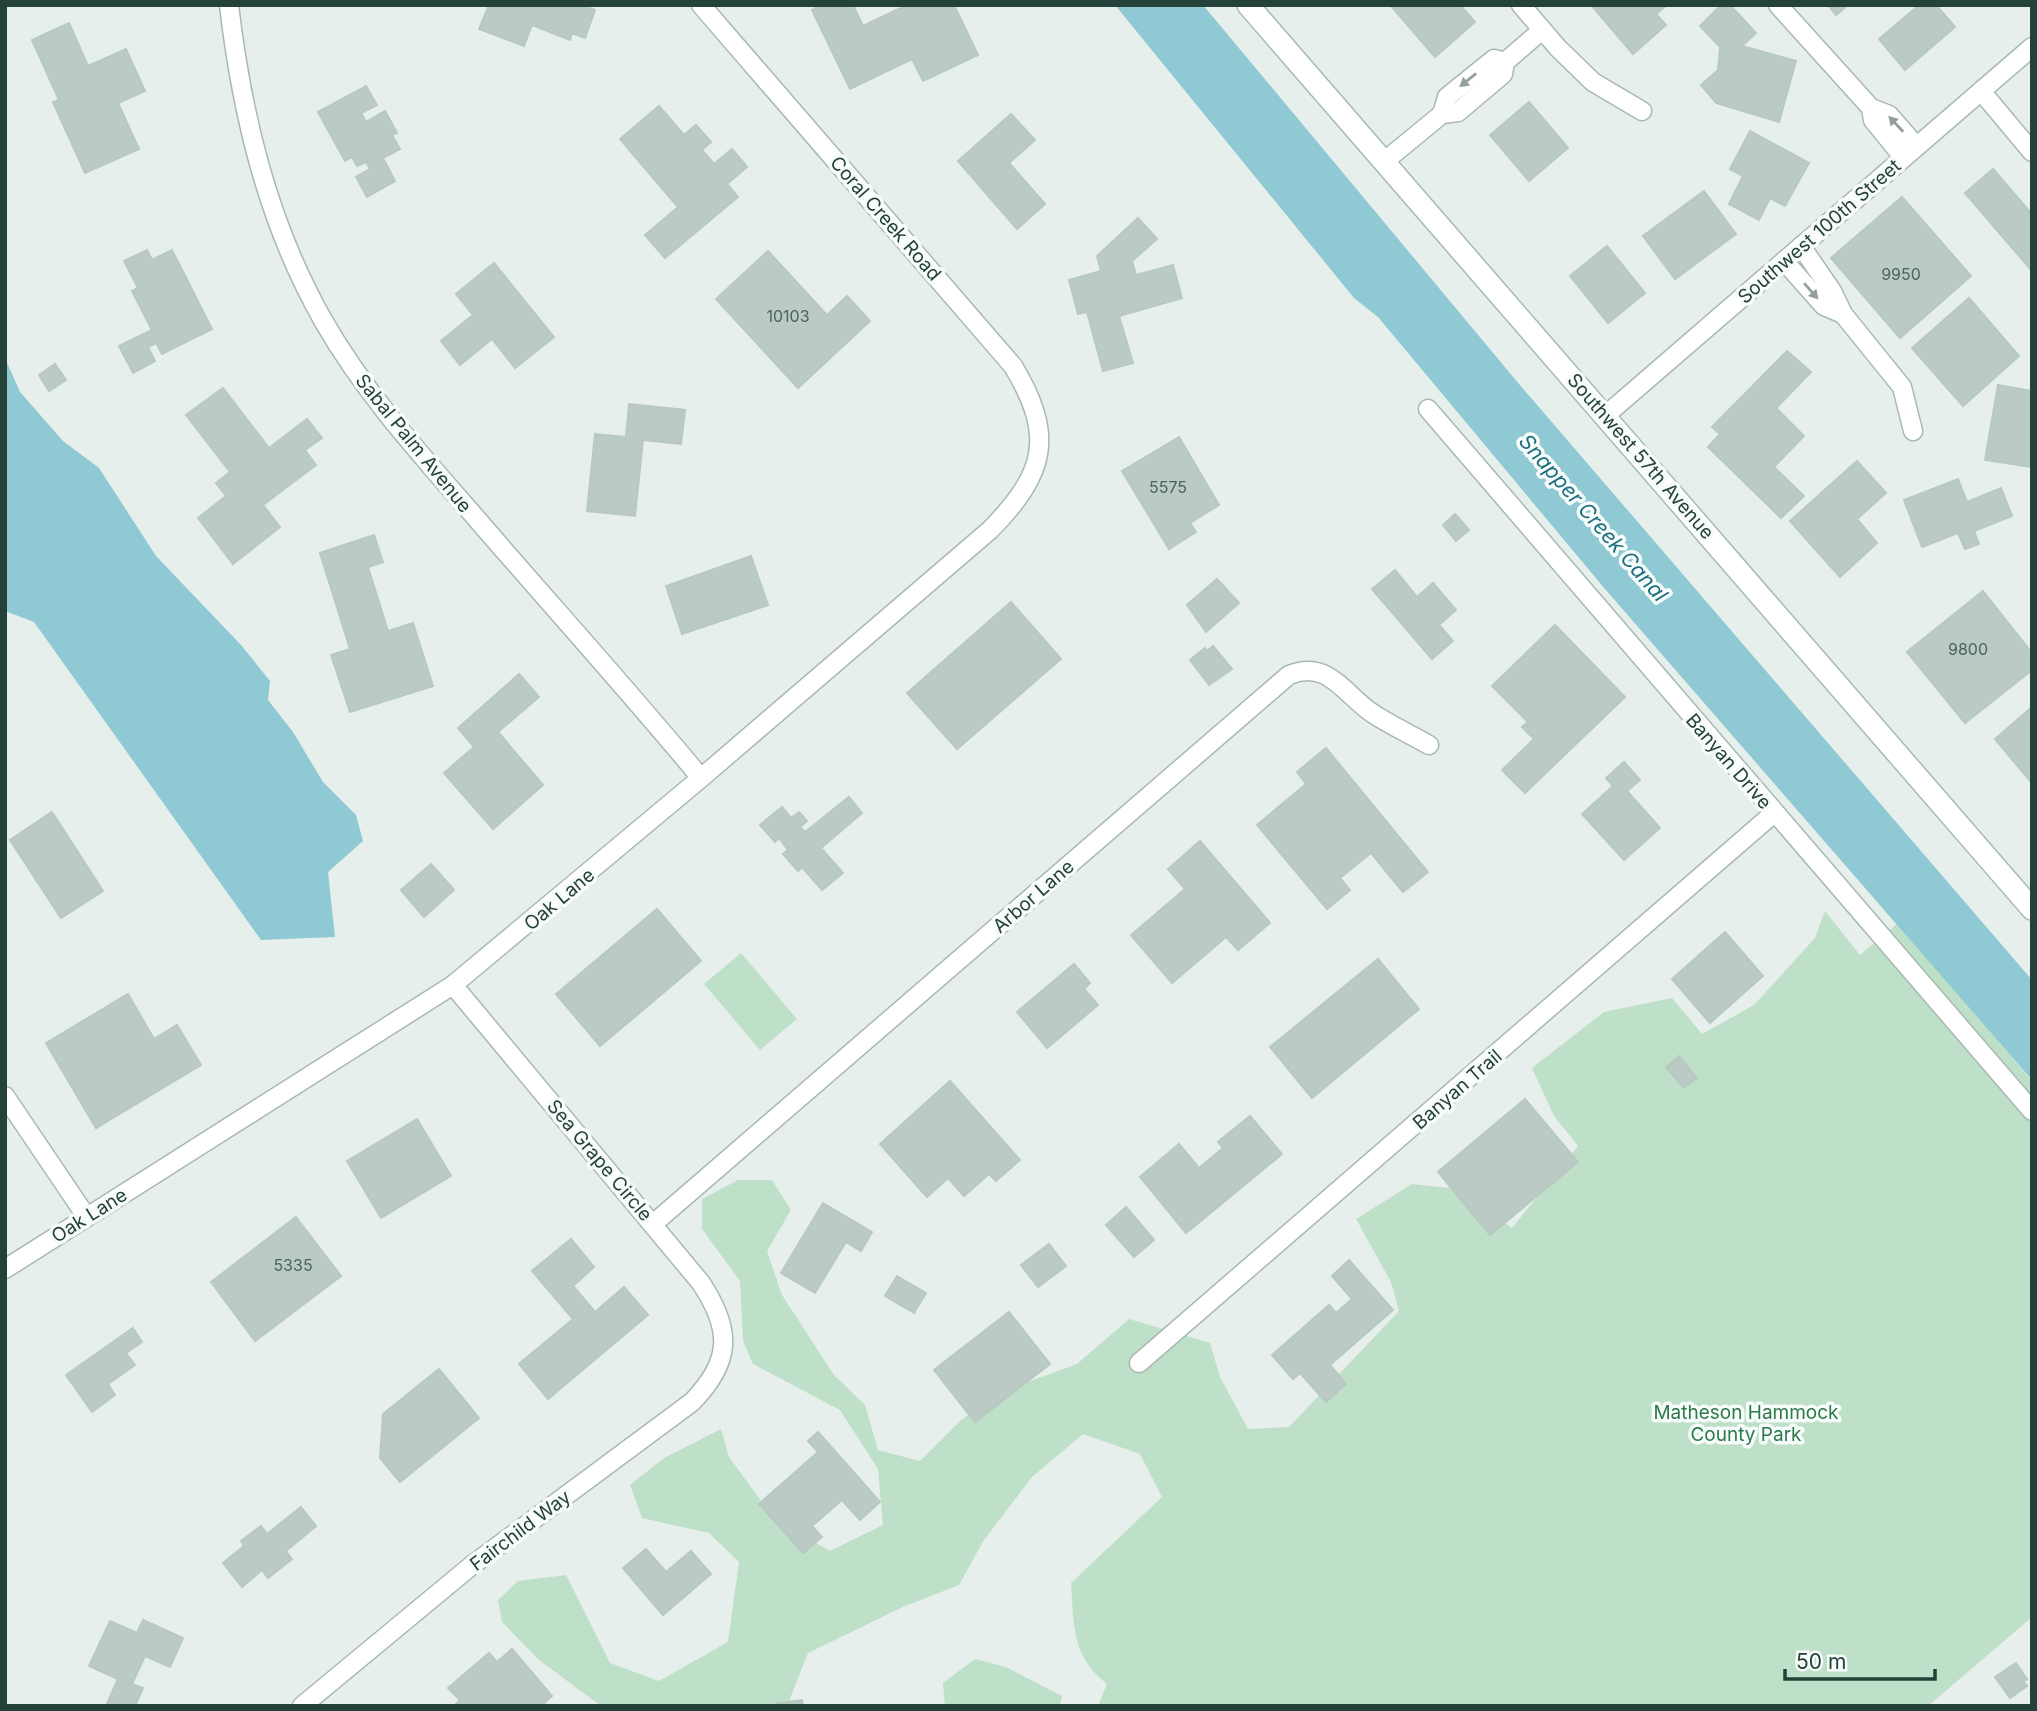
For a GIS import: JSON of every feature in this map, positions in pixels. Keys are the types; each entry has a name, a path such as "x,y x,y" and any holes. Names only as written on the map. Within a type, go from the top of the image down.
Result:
{"main road":[{"name":"Southwest 57th Avenue","path":"1248,5 1386,160 2032,909"}],"street":[{"name":"Sabal Palm Avenue","path":"229,5 243,102 263,182 297,267 337,344 395,425 701,778"},
{"name":"Coral Creek Road","path":"701,5 1013,366 1031,402 1040,447"},
{"path":"1521,5 1542,30 1603,90 1642,111"},
{"path":"1777,5 1871,108 1873,120 1910,152"},
{"path":"1386,160 1442,114 1458,112 1503,74 1505,62 1542,30"},
{"name":"Southwest 100th Street","path":"1606,415 2032,47"},
{"path":"1981,91 2032,152"},
{"path":"1801,246 1832,291 1843,314 1902,387 1913,431"},
{"path":"1784,261 1824,306 1843,314"},
{"name":"Banyan Drive","path":"1428,409 2032,1111"},
{"name":"Oak Lane","path":"5,1269 453,985 701,778 990,530 1007,513 1031,477 1039,460 1040,447"},
{"name":"Arbor Lane","path":"653,1224 1289,676 1308,671 1327,675 1343,685 1372,713 1429,745"},
{"name":"Banyan Trail","path":"1139,1363 1774,813"},
{"name":"Sea Grape Circle","path":"453,985 710,1296 722,1321 725,1347"},
{"path":"5,1096 86,1216"},
{"name":"Fairchild Way","path":"302,1706 460,1575 692,1402 717,1370 725,1347"}],"green space":[{"name":"Matheson Hammock County Park","path":"1825,911 1860,955 1898,923 2032,1081 2032,1617 1928,1706 1098,1706 1107,1684 1095,1673 1081,1651 1074,1626 1071,1583 1162,1497 1140,1454 1083,1434 1032,1477 984,1540 959,1585 905,1606 808,1653 787,1706 601,1706 539,1660 502,1622 498,1600 518,1581 566,1575 610,1663 659,1681 728,1642 739,1562 709,1533 642,1518 630,1485 664,1458 721,1429 729,1457 776,1521 830,1551 883,1525 878,1469 840,1410 753,1364 743,1341 740,1281 702,1229 702,1199 738,1180 772,1180 791,1210 767,1251 782,1295 834,1375 865,1405 878,1450 920,1461 959,1422 995,1394 1077,1364 1129,1319 1210,1343 1220,1377 1248,1429 1289,1427 1399,1311 1391,1282 1356,1219 1412,1184 1459,1189 1512,1228 1578,1146 1554,1116 1532,1068 1604,1012 1672,998 1702,1034 1754,1005 1815,938"},
{"path":"741,953 797,1019 760,1050 704,984"},
{"path":"975,1659 1006,1667 1062,1696 1060,1706 945,1706 943,1683"}],"water":[{"name":"Snapper Creek Canal","path":"1115,5 1203,5 1519,384 2032,980 2032,1080 1605,589 1378,317 1354,298"},
{"path":"5,358 20,392 63,441 99,468 156,556 241,645 270,681 268,700 293,732 323,782 356,815 363,841 328,872 335,937 261,940 34,622 5,611"}],"building":[{"path":"489,5 582,5 595,10 585,38 572,33 570,40 532,25 524,46 479,29"},
{"path":"821,5 853,5 863,26 907,5 954,5 978,55 923,81 912,59 850,89 812,10"},
{"path":"1460,5 1475,22 1435,57 1392,7"},
{"path":"1591,5 1667,5 1656,14 1666,25 1633,54"},
{"path":"1721,5 1730,5 1756,33 1742,46 1796,61 1779,122 1716,103 1701,85 1718,70 1720,47 1700,26"},
{"path":"1828,5 1848,5 1836,15"},
{"path":"1919,5 1936,5 1955,27 1905,70 1879,39"},
{"path":"69,23 88,66 126,49 145,91 118,103 139,149 85,173 53,102 59,100 32,40"},
{"path":"366,86 377,105 361,113 366,122 385,111 397,133 392,135 400,149 383,158 395,181 367,197 356,177 370,169 366,162 357,166 352,157 345,161 318,112"},
{"path":"1529,102 1568,148 1529,181 1490,135"},
{"path":"659,106 684,135 696,125 711,142 702,150 714,164 732,149 747,167 727,184 738,197 665,258 645,235 678,207 620,139"},
{"path":"1011,114 1035,140 1009,163 1045,204 1017,229 958,161"},
{"path":"1750,131 1809,163 1785,206 1770,198 1759,220 1729,204 1743,176 1730,169"},
{"path":"1993,169 2032,214 2032,271 1965,193"},
{"path":"1704,191 1736,234 1675,279 1643,236"},
{"path":"1902,197 1971,276 1900,338 1831,258"},
{"path":"1138,218 1157,239 1132,261 1136,275 1173,265 1182,298 1119,316 1133,363 1103,371 1087,312 1078,314 1069,280 1101,271 1097,256"},
{"path":"1607,246 1645,293 1608,323 1570,276"},
{"path":"147,250 152,260 172,250 212,329 162,354 156,343 148,347 155,361 133,373 119,346 152,330 132,291 138,288 124,261"},
{"path":"768,251 827,315 847,296 870,321 798,388 716,299"},
{"path":"494,263 554,337 515,368 492,339 460,365 441,341 473,315 456,294"},
{"path":"1969,298 2019,356 1963,406 1912,348"},
{"path":"1787,351 1811,372 1776,408 1804,436 1774,467 1804,496 1781,518 1708,447 1720,434 1712,427"},
{"path":"55,364 66,380 49,391 39,375"},
{"path":"1998,385 2032,391 2032,467 1985,460"},
{"path":"223,388 269,448 307,419 322,438 305,450 316,465 263,505 280,527 233,564 198,518 226,496 216,483 230,472 186,415"},
{"path":"629,404 685,410 681,444 643,440 635,516 587,511 595,434 626,437"},
{"path":"1179,437 1219,505 1190,523 1196,532 1169,549 1122,471"},
{"path":"1857,461 1886,493 1857,519 1877,543 1840,577 1790,521"},
{"path":"1958,479 1967,502 2001,488 2012,516 1974,531 1979,544 1965,549 1958,533 1922,547 1904,500"},
{"path":"1455,514 1469,530 1456,541 1443,525"},
{"path":"374,535 383,562 368,567 388,631 413,623 433,686 350,712 331,655 350,649 320,553"},
{"path":"751,556 768,605 682,634 666,586"},
{"path":"1395,570 1417,597 1433,583 1456,610 1439,625 1453,641 1432,659 1372,589"},
{"path":"1217,579 1239,603 1206,632 1187,605"},
{"path":"1983,591 2032,653 2032,670 1965,723 1907,652"},
{"path":"1011,602 1061,659 957,749 907,693"},
{"path":"1555,625 1625,697 1525,793 1502,770 1534,739 1522,727 1528,722 1492,686"},
{"path":"1213,646 1232,669 1209,685 1190,660 1205,648 1207,651"},
{"path":"519,674 539,697 498,732 543,785 493,829 444,773 474,747 458,728"},
{"path":"2032,707 2032,782 2031,782 1995,739"},
{"path":"1326,748 1428,872 1403,892 1371,853 1340,878 1350,890 1327,909 1257,825 1306,784 1297,772"},
{"path":"1624,762 1640,780 1627,791 1660,828 1624,860 1582,814 1613,786 1606,778"},
{"path":"849,797 862,813 821,848 843,873 822,890 802,867 798,871 783,854 788,850 779,838 775,842 760,825 782,807 791,818 799,812 807,821 800,827 805,832"},
{"path":"52,812 103,891 61,918 10,840"},
{"path":"1200,841 1270,923 1238,950 1226,937 1172,983 1131,935 1185,889 1168,869"},
{"path":"431,864 454,890 424,917 401,890"},
{"path":"657,909 701,961 600,1046 556,994"},
{"path":"1725,932 1763,976 1710,1023 1672,979"},
{"path":"1378,959 1419,1009 1312,1098 1270,1047"},
{"path":"1074,964 1090,983 1084,989 1098,1005 1047,1048 1017,1012"},
{"path":"128,994 154,1039 177,1025 201,1065 96,1128 46,1043"},
{"path":"1679,1056 1697,1078 1684,1088 1666,1067"},
{"path":"950,1081 1020,1160 996,1181 989,1174 964,1196 948,1178 927,1197 880,1144"},
{"path":"1525,1099 1578,1162 1490,1235 1438,1172"},
{"path":"1250,1116 1282,1154 1186,1233 1140,1177 1179,1144 1199,1168 1223,1148 1218,1142"},
{"path":"417,1119 451,1176 381,1218 347,1161"},
{"path":"823,1203 872,1232 861,1251 846,1242 815,1293 781,1273"},
{"path":"1126,1207 1154,1240 1134,1257 1106,1225"},
{"path":"296,1217 341,1276 255,1341 211,1282"},
{"path":"571,1239 594,1267 573,1286 595,1312 624,1287 648,1315 548,1399 519,1364 573,1319 532,1271"},
{"path":"1049,1244 1066,1266 1038,1287 1021,1265"},
{"path":"1349,1260 1393,1310 1330,1365 1346,1384 1326,1402 1300,1373 1293,1379 1272,1355 1329,1305 1336,1313 1352,1299 1332,1276"},
{"path":"897,1276 926,1293 914,1313 885,1296"},
{"path":"1009,1312 1050,1364 975,1422 934,1370"},
{"path":"133,1328 142,1342 126,1353 135,1365 108,1384 115,1395 92,1412 66,1375"},
{"path":"439,1369 479,1418 400,1482 380,1458 383,1414"},
{"path":"818,1432 880,1502 860,1520 842,1500 812,1526 822,1537 803,1553 759,1504 818,1452 808,1441"},
{"path":"301,1507 316,1526 286,1551 292,1559 268,1578 262,1570 242,1587 223,1563 244,1546 241,1541 261,1526 267,1534"},
{"path":"646,1549 666,1572 691,1551 711,1574 663,1615 623,1568"},
{"path":"143,1620 183,1638 170,1667 145,1656 132,1684 143,1688 135,1706 106,1706 118,1679 89,1666 110,1621 137,1633"},
{"path":"512,1649 552,1696 541,1706 454,1706 460,1700 448,1688 489,1653 497,1662"},
{"path":"2016,1663 2027,1679 2023,1681 2027,1686 2010,1698 1995,1677"},
{"path":"802,1700 803,1706 778,1706 777,1703"}]}
